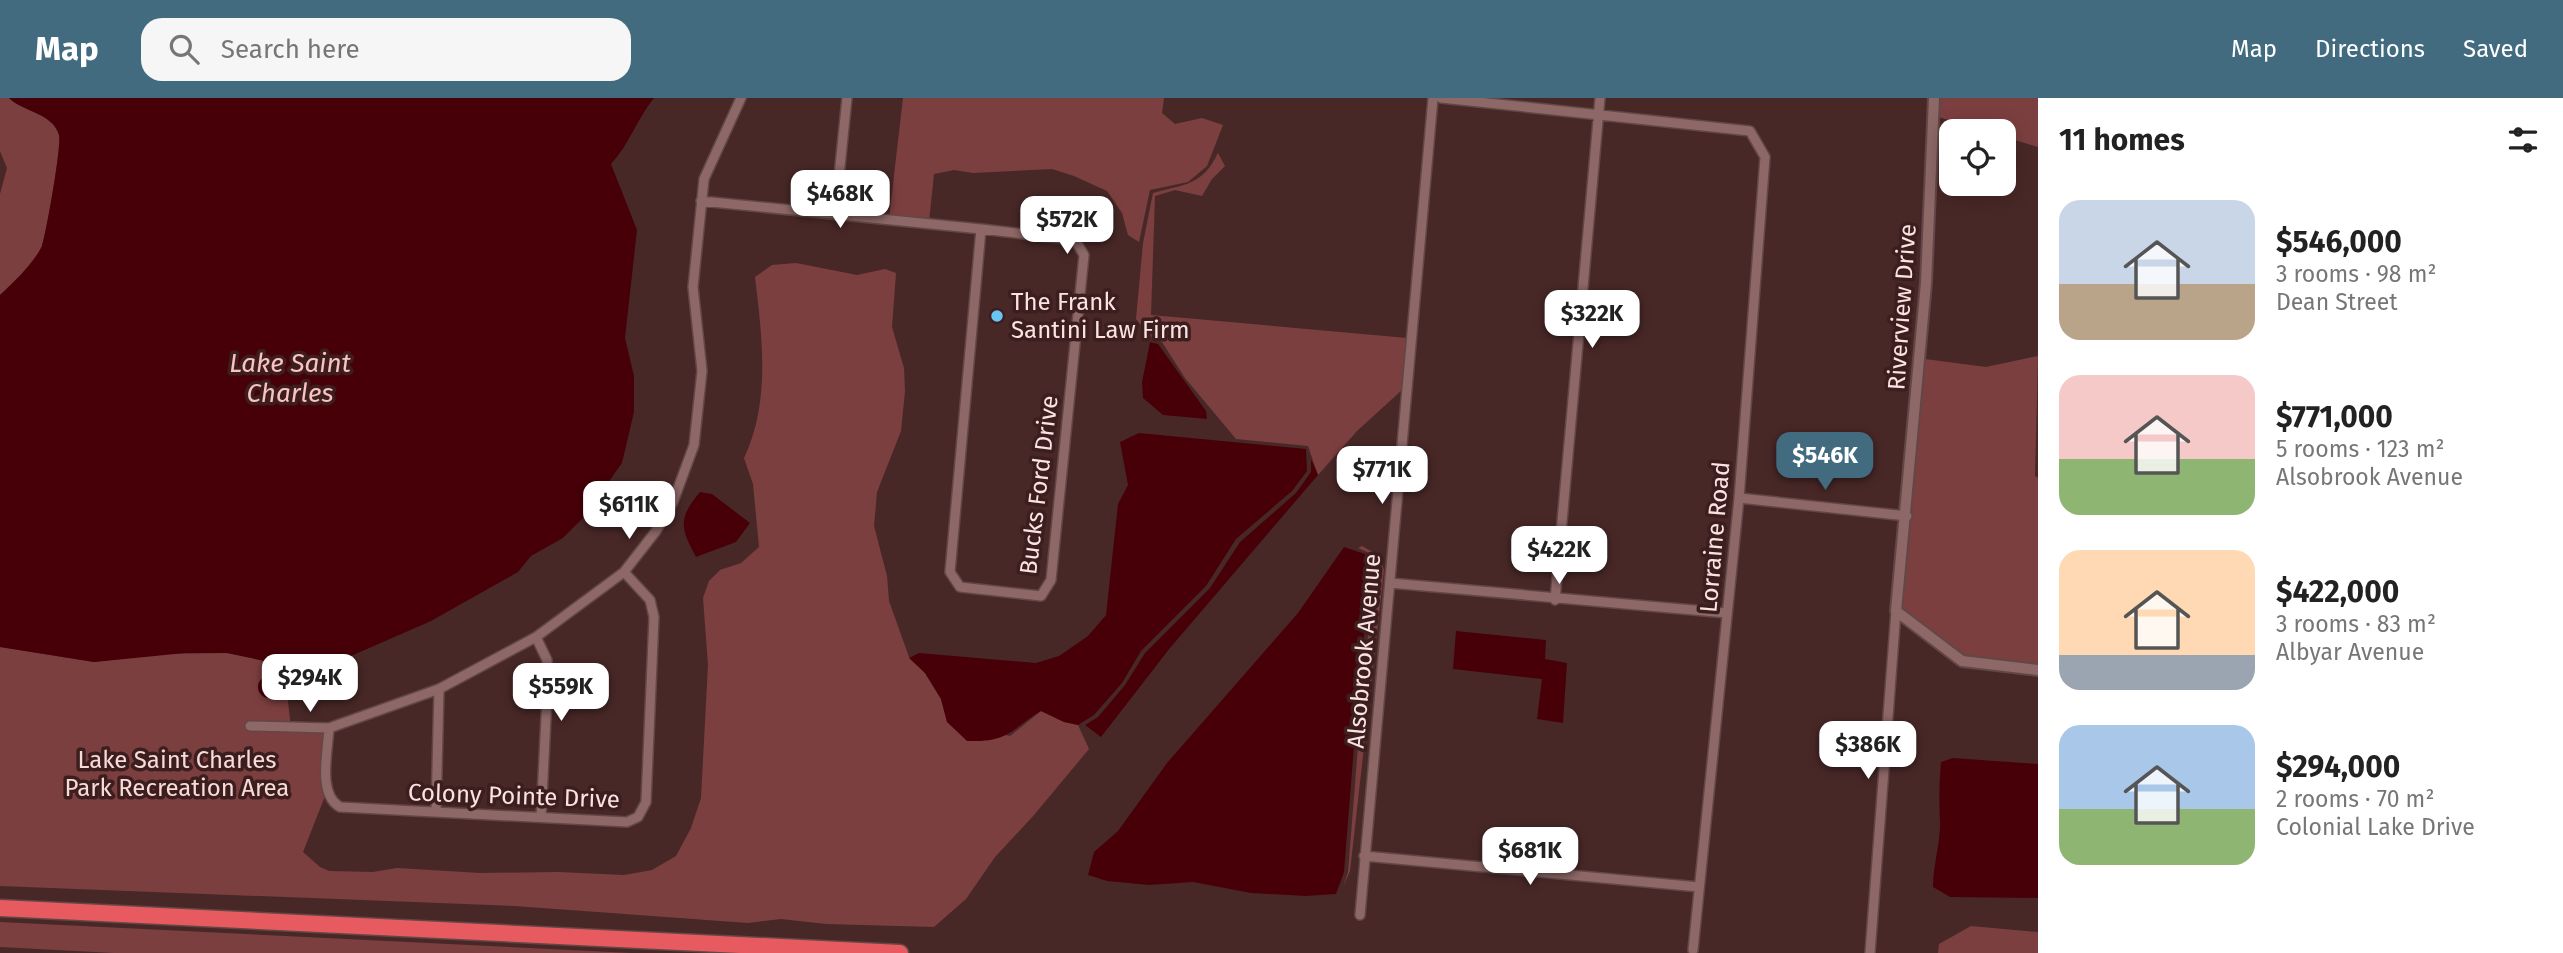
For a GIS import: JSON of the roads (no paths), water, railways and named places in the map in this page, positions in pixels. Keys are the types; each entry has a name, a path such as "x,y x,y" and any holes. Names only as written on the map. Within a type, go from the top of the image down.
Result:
{"highway":[{"path":"0,908 900,953"}],"street":[{"path":"250,726 329,728 439,690 536,638 624,572 656,531 673,502 694,445 702,372 693,287 701,201 709,162 732,122 741,98"},
{"path":"835,215 847,98"},
{"name":"Alsobrook Avenue","path":"1360,915 1433,98"},
{"path":"1441,98 1599,114"},
{"path":"1555,600 1600,98"},
{"name":"Riverview Drive","path":"1896,611 1907,516 1926,283 1934,98"},
{"name":"Lorraine Road","path":"1599,114 1750,131 1765,157 1739,498 1693,950"},
{"name":"Bucks Ford Drive","path":"701,201 981,229 1075,240 1084,256 1051,580 1041,596 960,587 950,572 981,229"},
{"path":"1739,498 1907,516"},
{"name":"Colony Pointe Drive","path":"329,728 327,790 331,802 340,807 627,822 638,817 646,802 654,617 650,600 624,572"},
{"path":"1390,583 1555,600 1727,613"},
{"path":"1896,611 1962,661 2038,670"},
{"path":"1870,953 1896,611"},
{"path":"536,638 547,660 548,678 541,817"},
{"path":"436,812 439,690"},
{"path":"1364,856 1699,887"}],"water":[{"name":"Lake Saint Charles","path":"9,98 654,98 611,164 637,230 625,338 634,376 634,412 622,463 583,518 563,538 531,556 518,572 431,621 335,663 284,665 227,653 185,653 94,662 0,647 0,295 29,266 42,246 59,142 59,135 51,122"},
{"path":"1150,342 1158,344 1206,411 1207,419 1163,415 1143,398 1142,382"},
{"path":"1139,433 1306,449 1307,471 1292,491 1236,539 1206,586 1141,651 1122,683 1094,715 1078,725 1064,722 1041,711 1001,737 967,741 947,722 941,699 925,673 909,658 919,653 1036,663 1059,656 1088,636 1106,615 1118,504 1128,485 1120,442"},
{"path":"1311,459 1318,475 1170,648 1101,737 1085,725 1098,717 1125,685 1145,653 1210,588 1240,542 1296,493 1311,472"},
{"path":"700,492 712,494 750,523 736,542 696,557 684,531 684,523 688,509"},
{"path":"1344,547 1365,554 1371,583 1361,659 1344,872 1336,894 1306,896 1251,893 1193,882 1149,885 1107,881 1088,875 1094,852 1118,831 1167,763 1298,613"},
{"path":"1456,631 1546,640 1545,659 1567,663 1563,723 1537,719 1542,679 1453,669"},
{"path":"269,676 277,679 280,687 277,695 269,698 261,695 258,687 261,679"},
{"path":"1953,758 2038,764 2038,898 1950,897 1933,887 1940,832 1941,762"}],"place":[{"name":"The Frank Santini Law Firm","path":"997,316"}],"park label":[{"name":"Lake Saint Charles Park Recreation Area","path":"177,774"}]}
